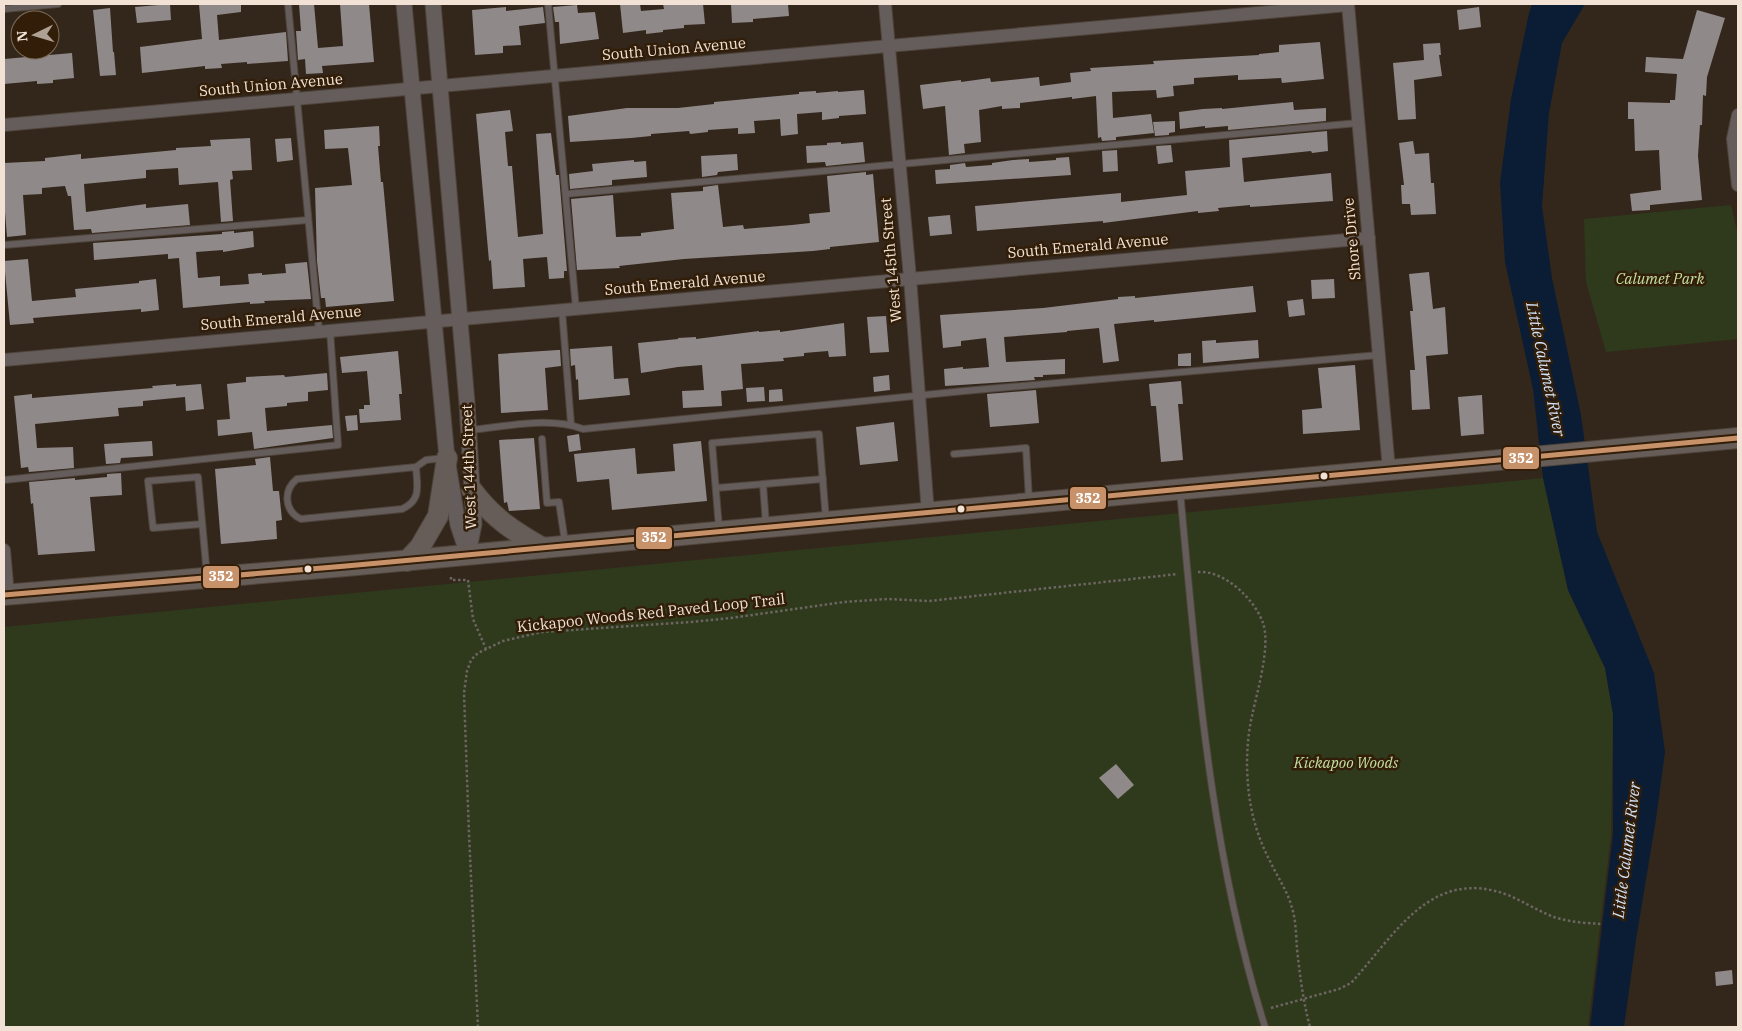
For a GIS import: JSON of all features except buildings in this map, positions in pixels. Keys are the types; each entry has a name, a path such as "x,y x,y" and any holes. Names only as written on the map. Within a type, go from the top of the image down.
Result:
{"main road":[{"path":"6,595 407,561 1738,438"},
{"path":"407,561 420,547 438,516 447,458"},
{"path":"472,490 483,505 499,521 514,532 543,548"}],"street":[{"name":"West 144th Street","path":"404,4 447,458 458,525 468,555"},
{"name":"West 144th Street","path":"433,4 469,430 474,524 468,555"},
{"name":"West 145th Street","path":"885,4 910,278 928,513"},
{"name":"South Union Avenue","path":"4,125 1348,4"},
{"name":"Shore Drive","path":"1348,4 1389,470"},
{"path":"1738,115 1734,139 1738,185"},
{"name":"South Emerald Avenue","path":"4,360 1368,238"},
{"path":"4,550 6,595"}],"lane":[{"path":"4,9 58,4"},
{"path":"4,480 338,445 308,220 288,4"},
{"path":"548,4 576,309"},
{"path":"566,194 1358,123"},
{"path":"4,246 308,220"},
{"path":"562,310 571,424"},
{"path":"469,430 549,422 571,424 583,429 919,396 1379,355"},
{"path":"719,532 712,443 820,434 826,522"},
{"path":"542,439 547,503 559,502 565,546"},
{"path":"954,454 1026,448 1029,504"},
{"path":"416,468 416,497 410,505 402,509 301,519 294,516 289,509 287,493 290,484 297,479 416,468 426,460 447,458"},
{"path":"202,524 153,528 148,481 198,477 207,577"},
{"path":"716,488 823,478"},
{"path":"763,484 766,528"},
{"path":"1180,490 1200,705 1214,805 1239,936 1266,1027"}],"path":[{"path":"1202,572 1218,577 1247,596 1257,608 1264,625 1261,672 1251,718 1248,785 1261,844 1293,908 1303,999 1310,1027"},
{"name":"Kickapoo Woods Red Paved Loop Trail","path":"478,1027 468,834 464,693 467,671 471,660 486,649 503,641 542,632 691,622 741,617 844,602 887,599 929,601 1177,574"},
{"path":"451,577 451,580 468,580 473,620 486,649"},
{"path":"1260,1011 1339,989 1351,983 1413,912 1436,897 1456,889 1479,888 1507,895 1550,916 1602,924"}],"green space":[{"name":"Calumet Park","path":"1731,205 1738,236 1738,339 1606,352 1586,282 1584,219"},
{"name":"Kickapoo Woods","path":"1543,478 1568,590 1605,668 1613,714 1611,835 1588,1027 4,1027 4,627"}],"water":[{"name":"Little Calumet River","path":"1532,4 1585,4 1562,43 1549,113 1542,206 1552,278 1581,415 1597,532 1654,673 1665,752 1624,1027 1590,1027 1613,834 1613,714 1605,668 1568,590 1543,478 1533,389 1505,262 1500,183 1511,99"}],"transit line":[{"name":"352","path":"4,595 346,566 1738,438"}]}
